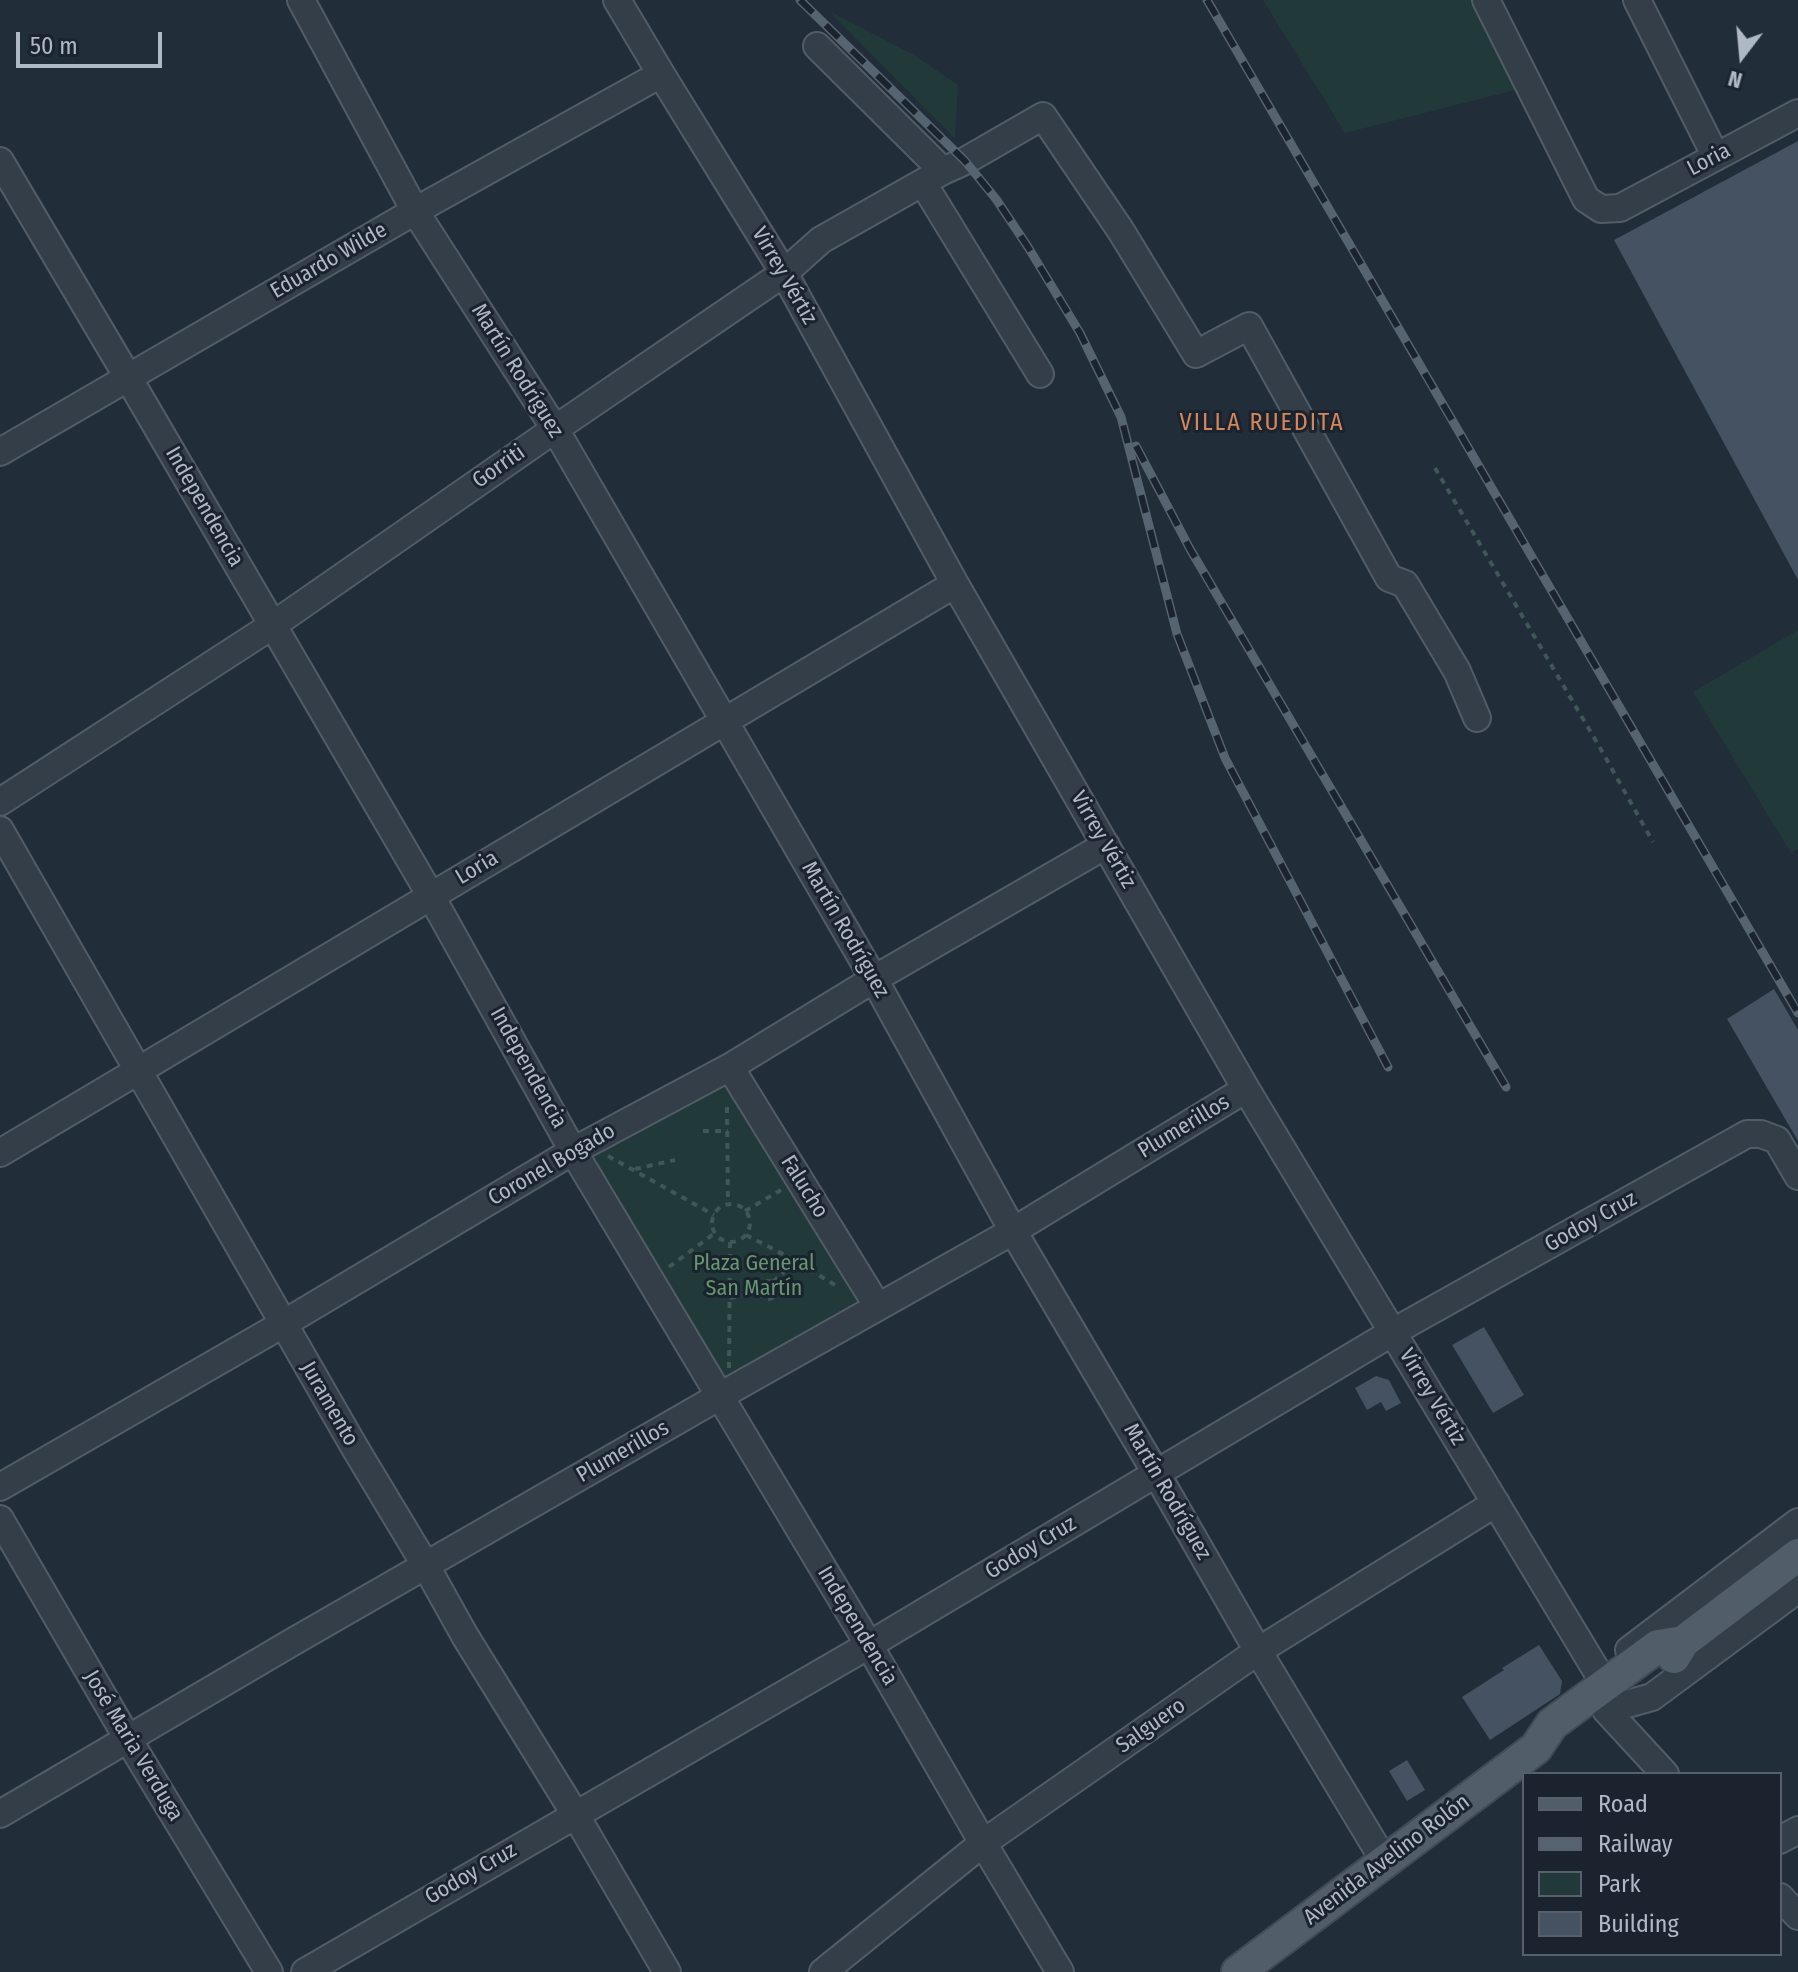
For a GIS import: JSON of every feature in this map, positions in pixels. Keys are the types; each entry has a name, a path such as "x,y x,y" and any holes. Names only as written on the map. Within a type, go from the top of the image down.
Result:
{"main road":[{"name":"Avenida Avelino Rolón","path":"1238,1972 1536,1748 1552,1724 1599,1693 1658,1646 1683,1642 1798,1555"}],"street":[{"name":"Martín Rodríguez","path":"301,0 415,211 555,429 874,979 1013,1231 1385,1862"},
{"name":"Virrey Vértiz","path":"617,0 784,273 955,584 1246,1089 1496,1503 1599,1693 1663,1772"},
{"name":"Loria","path":"1486,0 1586,199 1601,209 1620,208 1798,113"},
{"path":"1637,0 1716,157"},
{"path":"817,46 933,177 1040,374"},
{"name":"Eduardo Wilde","path":"0,452 415,211 661,74"},
{"name":"Gorriti","path":"0,802 273,625 784,273 821,240 1043,116 1121,231 1196,354 1249,326 1389,578 1405,584 1457,671 1477,718"},
{"name":"Independencia","path":"0,161 431,896 584,1145 869,1645 1060,1972"},
{"name":"Loria","path":"0,1153 955,584"},
{"name":"Juramento","path":"0,830 465,1636 575,1814 667,1972"},
{"name":"Coronel Bogado","path":"0,1487 584,1145 730,1067 874,979 1106,845"},
{"name":"Falucho","path":"730,1067 878,1307"},
{"name":"Plumerillos","path":"0,1814 725,1388 1013,1231 1246,1089"},
{"name":"Godoy Cruz","path":"305,1972 869,1645 1393,1332 1747,1134 1761,1134 1777,1140 1798,1176"},
{"name":"Salguero","path":"823,1972 983,1843 1258,1651 1496,1503"},
{"name":"José Maria Verduga","path":"0,1519 269,1972"},
{"name":"Avenida Avelino Rolón","path":"1599,1693 1798,1522"},
{"name":"Avenida Avelino Rolón","path":"1599,1693 1652,1697 1798,1589"},
{"path":"1782,1899 1798,1916"}],"path":[{"path":"1435,468 1653,842"},
{"path":"727,1103 728,1205"},
{"path":"703,1131 728,1131"},
{"path":"584,1145 714,1215"},
{"path":"633,1170 675,1160"},
{"path":"745,1211 788,1186"},
{"path":"735,1205 745,1211 750,1223 742,1239 724,1241 715,1233 714,1215 722,1207 735,1205"},
{"path":"664,1270 715,1233"},
{"path":"746,1235 846,1292"},
{"path":"725,1388 730,1242"},
{"path":"773,1282 796,1261"},
{"path":"767,1281 773,1282 778,1290 774,1298 764,1299 759,1292 767,1281"},
{"path":"730,1298 759,1292"}],"green space":[{"path":"1263,0 1472,0 1515,90 1345,133"},
{"path":"829,11 914,55 958,85 955,139"},
{"path":"1798,630 1798,849 1791,853 1693,692"},
{"name":"Plaza General San Martín","path":"726,1081 866,1307 726,1385 593,1162 600,1147"}],"building":[{"path":"1798,141 1798,580 1614,240"},
{"path":"1774,989 1798,1030 1798,1141 1727,1019"},
{"path":"1484,1327 1524,1395 1493,1413 1452,1345"},
{"path":"1376,1376 1389,1380 1401,1403 1386,1411 1381,1402 1367,1410 1355,1388"},
{"path":"1539,1645 1562,1681 1560,1694 1490,1740 1462,1697"},
{"path":"1407,1760 1425,1790 1407,1801 1389,1771"}],"railway":[{"path":"800,0 965,161 996,199 1080,333 1121,417 1177,634 1225,758 1388,1067"},
{"path":"1207,0 1798,1013"},
{"path":"1136,446 1190,549 1506,1087"}],"district":[{"name":"VILLA RUEDITA","path":"1262,423"}]}
